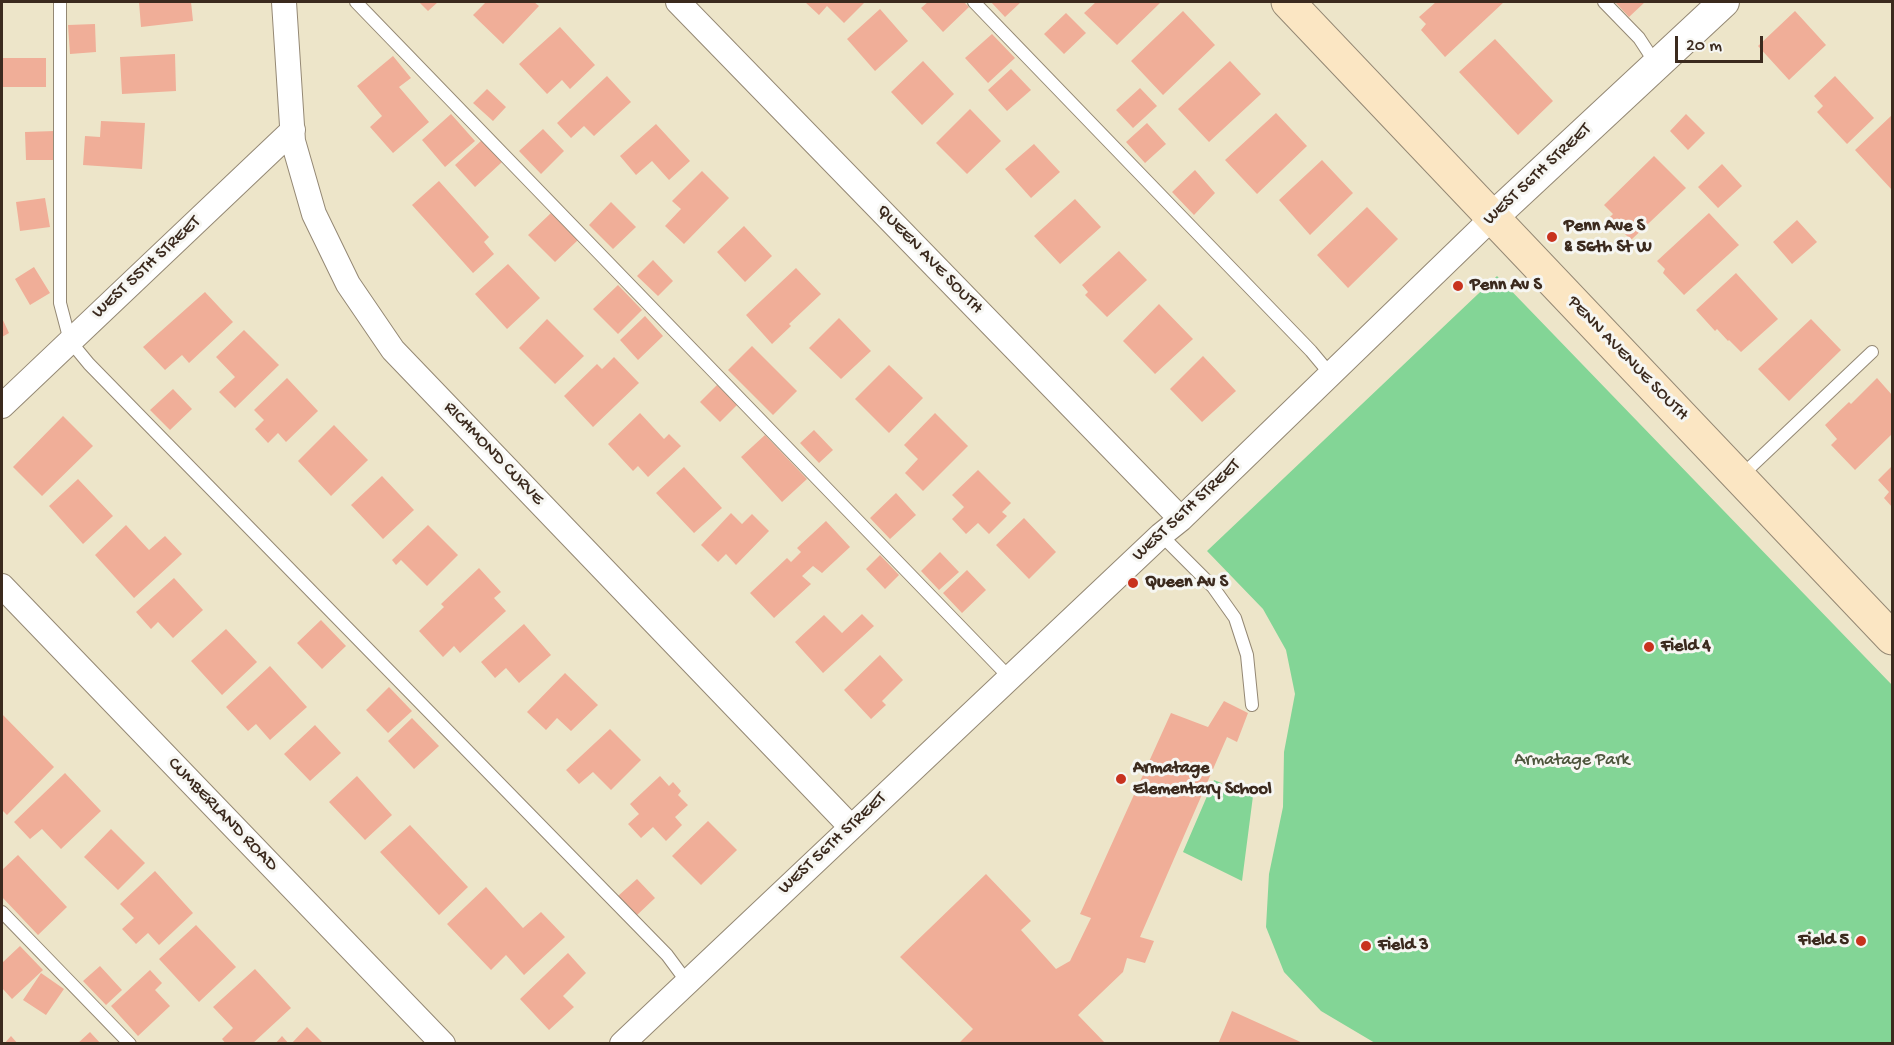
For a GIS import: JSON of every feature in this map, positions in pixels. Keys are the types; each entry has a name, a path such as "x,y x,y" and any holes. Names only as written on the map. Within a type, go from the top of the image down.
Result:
{"main road":[{"name":"PENN AVENUE SOUTH","path":"1288,2 1893,638"}],"street":[{"name":"RICHMOND CURVE","path":"284,2 293,141 314,214 348,284 393,350 851,827"},
{"name":"QUEEN AVE SOUTH","path":"678,2 1181,519"},
{"name":"WEST 56TH STREET","path":"622,1044 1161,535 1181,519 1492,218 1724,2"},
{"name":"WEST 55TH STREET","path":"2,405 293,130"},
{"name":"CUMBERLAND ROAD","path":"2,586 443,1044"}],"lane":[{"path":"60,2 60,303 70,341 89,364 667,955 687,982"},
{"path":"356,2 1010,678"},
{"path":"974,2 1303,343 1331,375"},
{"path":"1604,2 1639,38 1656,64"},
{"path":"1739,477 1872,352"},
{"path":"1161,535 1213,587 1235,618 1247,655 1252,705"},
{"path":"2,912 130,1044"}],"green space":[{"name":"Armatage Park","path":"1497,276 1892,685 1892,1043 1375,1043 1321,1011 1284,972 1266,927 1269,874 1283,807 1284,752 1295,694 1286,650 1263,609 1207,551"},
{"path":"1214,780 1253,796 1242,881 1183,852"}],"building":[{"path":"139,2 191,2 193,21 141,27"},
{"path":"419,2 438,2 428,11"},
{"path":"486,2 534,2 539,6 503,44 473,15"},
{"path":"805,2 865,2 844,23 827,6 819,15"},
{"path":"928,2 964,2 969,7 943,32 921,8"},
{"path":"991,2 1021,2 1005,17"},
{"path":"1096,2 1161,2 1117,45 1084,13"},
{"path":"1436,2 1504,2 1445,57 1421,30 1426,24 1419,17"},
{"path":"1615,2 1645,2 1629,17"},
{"path":"880,9 908,41 875,71 847,39"},
{"path":"1183,11 1215,45 1163,95 1131,61"},
{"path":"1795,11 1826,45 1789,80 1758,46"},
{"path":"1066,13 1086,33 1064,54 1044,34"},
{"path":"95,24 96,52 70,54 68,25"},
{"path":"560,27 595,65 570,89 562,80 547,94 519,64"},
{"path":"992,34 1015,58 988,83 965,58"},
{"path":"1495,39 1553,101 1518,135 1459,72"},
{"path":"175,54 176,91 122,94 120,57"},
{"path":"393,56 411,78 399,87 429,122 393,153 370,127 382,116 357,86"},
{"path":"2,58 46,58 46,87 2,87"},
{"path":"923,61 954,94 922,125 891,92"},
{"path":"1230,61 1261,94 1209,142 1178,109"},
{"path":"1011,69 1031,90 1007,111 988,90"},
{"path":"607,76 631,102 594,136 584,126 571,138 557,123"},
{"path":"1835,76 1874,118 1847,144 1817,112 1823,106 1814,96"},
{"path":"1140,88 1157,106 1133,128 1116,110"},
{"path":"487,89 506,107 493,121 473,103"},
{"path":"970,109 1001,141 967,174 936,143"},
{"path":"1276,113 1307,146 1257,194 1225,160"},
{"path":"451,114 475,141 445,167 422,140"},
{"path":"1686,114 1705,133 1688,150 1670,131"},
{"path":"1892,115 1892,190 1855,150"},
{"path":"101,121 145,123 142,169 83,165 85,136 100,137"},
{"path":"1147,123 1166,144 1145,163 1126,142"},
{"path":"656,124 690,161 669,180 652,161 636,175 620,156"},
{"path":"543,129 564,151 541,174 519,151"},
{"path":"55,131 55,160 26,160 25,132"},
{"path":"482,140 502,162 475,187 455,165"},
{"path":"1034,144 1060,172 1031,198 1005,169"},
{"path":"1654,156 1686,188 1631,240 1609,218 1613,214 1604,205"},
{"path":"1322,160 1353,193 1310,235 1279,200"},
{"path":"1722,164 1742,186 1718,208 1698,187"},
{"path":"1195,170 1215,193 1194,215 1172,192"},
{"path":"702,171 729,198 684,244 665,226 681,209 672,201"},
{"path":"439,181 489,237 484,242 494,254 473,273 412,205"},
{"path":"45,198 50,227 20,231 16,202"},
{"path":"1075,199 1101,227 1060,264 1034,236"},
{"path":"611,202 636,227 613,249 589,225"},
{"path":"1367,207 1398,239 1348,288 1317,255"},
{"path":"551,213 578,240 555,262 528,235"},
{"path":"1709,213 1739,245 1684,295 1663,273 1665,269 1657,261"},
{"path":"1797,220 1817,242 1792,264 1773,242"},
{"path":"744,226 772,256 745,282 717,252"},
{"path":"1119,251 1147,280 1107,317 1085,295 1088,292 1082,285"},
{"path":"653,260 673,281 658,296 637,276"},
{"path":"508,264 540,298 507,329 475,294"},
{"path":"34,267 50,293 30,305 15,279"},
{"path":"796,268 821,294 789,324 791,326 772,344 746,315"},
{"path":"1736,273 1778,319 1741,352 1717,329 1715,331 1696,310"},
{"path":"618,285 642,310 618,334 593,309"},
{"path":"205,292 233,322 189,363 182,355 165,370 143,347"},
{"path":"1159,304 1193,339 1155,374 1123,341"},
{"path":"645,316 663,336 638,360 620,340"},
{"path":"2,318 9,333 2,337"},
{"path":"839,318 871,351 841,379 809,348"},
{"path":"547,319 584,356 555,384 519,348"},
{"path":"1811,319 1841,350 1789,401 1758,369"},
{"path":"244,330 279,365 235,408 219,392 235,377 216,357"},
{"path":"752,346 797,391 773,415 728,370"},
{"path":"1203,356 1236,391 1202,422 1170,389"},
{"path":"614,357 639,383 593,427 564,396 597,364 602,369"},
{"path":"889,365 923,398 889,433 855,399"},
{"path":"287,378 318,411 286,442 278,433 268,443 255,429 264,420 254,410"},
{"path":"1877,378 1892,395 1892,434 1855,470 1831,445 1837,439 1825,425 1849,402 1851,404"},
{"path":"717,385 737,405 720,422 700,402"},
{"path":"173,389 192,409 170,430 150,410"},
{"path":"640,413 664,439 669,434 681,446 648,477 638,466 633,471 608,444"},
{"path":"935,413 968,446 923,491 905,473 918,459 904,445"},
{"path":"63,416 93,446 42,496 13,467"},
{"path":"334,425 368,460 331,496 298,461"},
{"path":"814,430 833,450 819,463 800,443"},
{"path":"765,435 807,479 782,502 741,457"},
{"path":"1892,466 1892,507 1884,498 1889,492 1878,480"},
{"path":"684,467 722,508 694,533 656,493"},
{"path":"978,470 1011,503 1002,512 1007,516 989,534 978,523 966,534 952,519 964,507 952,495"},
{"path":"382,476 414,510 383,539 351,505"},
{"path":"78,479 113,516 83,544 49,506"},
{"path":"896,493 916,515 890,539 870,518"},
{"path":"731,513 742,524 752,514 769,531 736,565 726,554 718,562 701,545"},
{"path":"1024,518 1056,552 1029,579 996,545"},
{"path":"826,521 850,547 822,573 813,566 802,576 811,584 774,618 750,593 787,558 791,562 801,552 797,548"},
{"path":"126,525 149,550 165,536 182,554 134,598 95,555"},
{"path":"428,525 458,555 427,586 401,560 396,565 392,560"},
{"path":"940,552 959,572 939,590 921,571"},
{"path":"880,555 899,575 885,589 866,569"},
{"path":"479,568 501,592 494,598 506,611 460,653 454,646 443,657 419,631 444,607 441,604"},
{"path":"967,570 986,590 962,613 943,593"},
{"path":"174,578 203,610 173,638 158,622 151,629 136,612"},
{"path":"862,614 874,626 823,673 795,642 824,615 842,633"},
{"path":"321,620 346,646 322,669 297,643"},
{"path":"524,624 551,655 519,683 506,668 495,678 481,662"},
{"path":"226,629 257,662 222,695 191,661"},
{"path":"880,655 903,680 882,701 886,705 871,719 844,690"},
{"path":"270,666 307,707 270,740 256,724 248,731 226,707"},
{"path":"565,673 598,705 571,731 557,718 546,730 527,712"},
{"path":"389,687 412,711 388,733 366,710"},
{"path":"1224,701 1248,713 1237,742 1227,737 1140,937 1154,941 1145,963 1127,958 1123,972 1078,1015 1106,1044 958,1044 973,1029 900,957 986,874 1031,921 1021,930 1056,969 1070,961 1091,918 1080,914 1171,713 1208,727"},
{"path":"2,714 54,767 7,815 2,810"},
{"path":"412,718 439,746 414,769 388,741"},
{"path":"315,725 341,753 310,781 284,754"},
{"path":"610,729 641,760 611,790 593,772 579,784 566,770"},
{"path":"65,773 101,811 61,849 42,829 30,839 14,822"},
{"path":"357,776 392,815 365,840 329,802"},
{"path":"660,776 669,786 673,782 681,791 678,795 688,805 675,817 682,825 666,841 653,827 641,838 628,824 639,814 630,804"},
{"path":"708,821 737,850 701,885 672,856"},
{"path":"410,825 468,887 439,915 380,852"},
{"path":"111,829 145,863 118,890 84,857"},
{"path":"18,855 67,907 38,935 2,897 2,870"},
{"path":"155,871 193,913 159,945 148,933 136,944 122,929 134,918 120,904"},
{"path":"637,879 655,898 636,916 618,896"},
{"path":"486,887 523,928 541,912 565,937 524,975 506,955 491,970 447,924"},
{"path":"196,925 236,967 199,1002 159,959"},
{"path":"20,946 43,970 12,999 2,988 2,963"},
{"path":"568,953 586,973 563,996 574,1007 549,1030 520,999"},
{"path":"100,966 122,990 106,1005 83,981"},
{"path":"255,969 291,1008 252,1044 226,1044 222,1039 233,1028 213,1007"},
{"path":"150,970 162,983 155,990 170,1006 138,1036 111,1006"},
{"path":"41,973 64,989 46,1015 23,1000"},
{"path":"1232,1011 1305,1044 1218,1044"},
{"path":"307,1027 324,1044 291,1044"},
{"path":"90,1032 101,1044 77,1044"},
{"path":"11,1036 18,1044 4,1044"},
{"path":"282,1036 289,1044 275,1044"}],"place":[{"name":"Penn Ave S & 56th St W","path":"1552,237"},
{"name":"Penn Av S","path":"1458,286"},
{"name":"Queen Av S","path":"1133,583"},
{"name":"Field 4","path":"1649,647"},
{"name":"Armatage Elementary School","path":"1121,779"},
{"name":"Field 5","path":"1861,941"},
{"name":"Field 3","path":"1366,946"}]}
